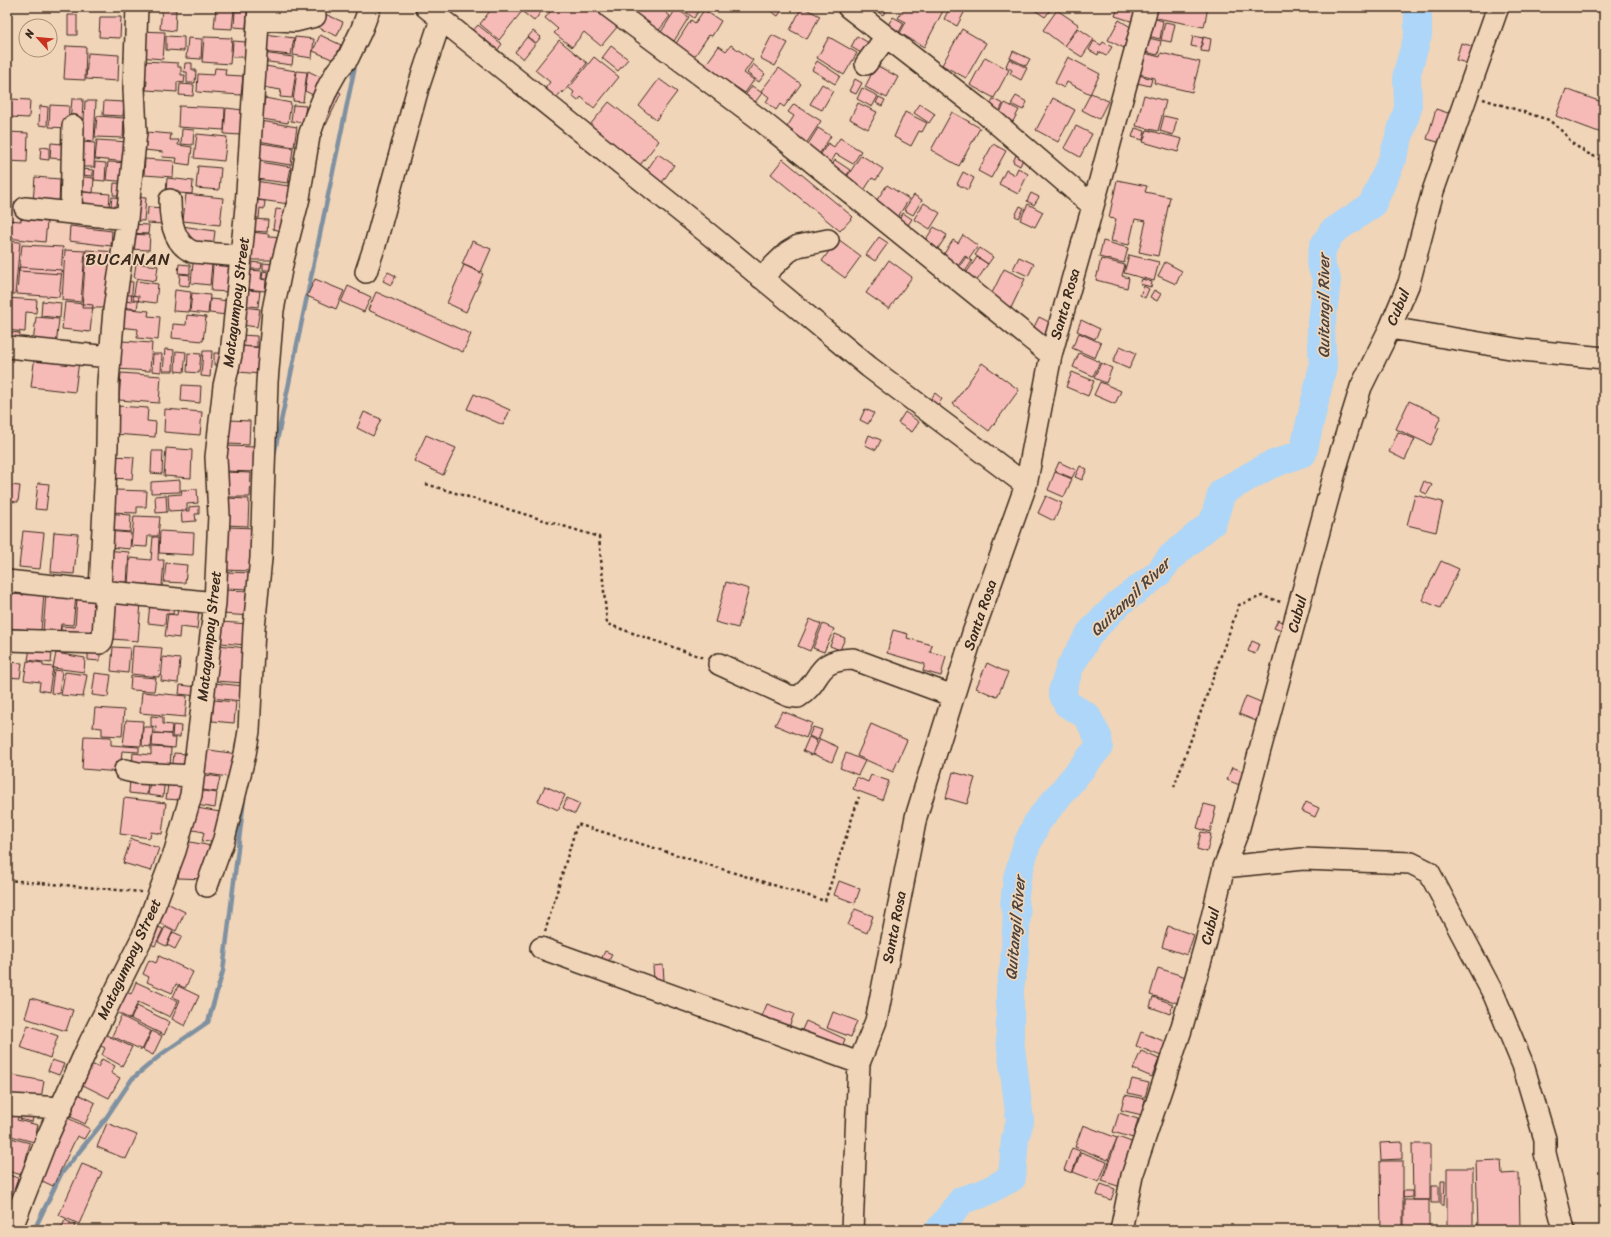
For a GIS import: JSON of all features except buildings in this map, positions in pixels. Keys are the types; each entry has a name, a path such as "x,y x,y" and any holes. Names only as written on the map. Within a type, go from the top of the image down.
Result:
{"street":[{"path":"10,640 100,643 102,641 108,382 114,310 127,219 136,132 134,88 137,7"},
{"path":"609,7 758,118 1051,355"},
{"path":"848,7 981,110 1093,206"},
{"name":"Cubul","path":"1121,1230 1132,1176 1181,1030 1206,942 1224,867 1238,831 1338,461 1362,387 1390,328 1409,283 1433,191 1498,7"},
{"path":"207,886 224,839 245,754 249,731 254,628 261,558 267,382 273,310 298,198 309,136 328,87 337,71 348,58 361,31 369,8"},
{"name":"Santa Rosa","path":"852,1230 859,1063 876,1021 916,817 973,633 1026,485 1051,355 1093,206 1140,11"},
{"path":"258,13 295,22 315,16"},
{"name":"Matagumpay Street","path":"12,1230 47,1138 62,1108 90,1042 143,936 176,851 191,795 215,603 219,515 216,457 224,386 231,355 246,208 258,13"},
{"path":"366,272 375,245 418,88 434,13 869,367 1026,485"},
{"path":"866,64 886,37"},
{"path":"70,213 73,126"},
{"path":"170,200 174,231 182,245 187,249 193,252 241,256"},
{"path":"25,208 127,219"},
{"path":"761,278 788,252 798,246 828,240"},
{"path":"1390,328 1522,350 1604,358"},
{"path":"7,347 110,357"},
{"path":"7,581 215,603"},
{"path":"719,664 788,696 798,697 805,693 824,666 843,660 853,659 953,696"},
{"path":"124,770 194,776"},
{"path":"1224,867 1311,859 1411,863 1429,872 1494,995 1523,1066 1545,1139 1545,1153 1564,1230"},
{"path":"541,948 859,1063"},
{"path":"10,1105 62,1108"}],"path":[{"path":"1467,94 1548,120 1563,132 1573,144 1604,161"},
{"path":"426,484 599,537 607,624 719,664"},
{"path":"1174,787 1239,605 1262,596 1299,608"},
{"path":"541,948 577,824 825,901 859,797"},
{"path":"7,880 160,894"}],"shaded area":[{"path":"7,199 123,212 115,304 7,296"}],"waterway":[{"name":"Quitangil River","path":"939,1230 962,1200 982,1194 1012,1178 1015,1138 1020,1121 1010,1039 1010,988 1014,964 1017,913 1014,905 1017,878 1027,844 1038,821 1099,747 1098,737 1087,716 1067,704 1062,692 1070,667 1090,633 1118,604 1158,574 1171,557 1213,522 1222,492 1268,466 1303,453 1323,366 1321,330 1327,280 1320,263 1323,247 1332,232 1372,205 1392,160 1408,108 1407,73 1418,35 1418,7"},
{"path":"274,455 356,61"},
{"path":"37,1224 61,1174 104,1121 132,1079 163,1053 208,1022 223,971 244,799"}],"district":[{"name":"BUCANAN","path":"128,259"}]}
